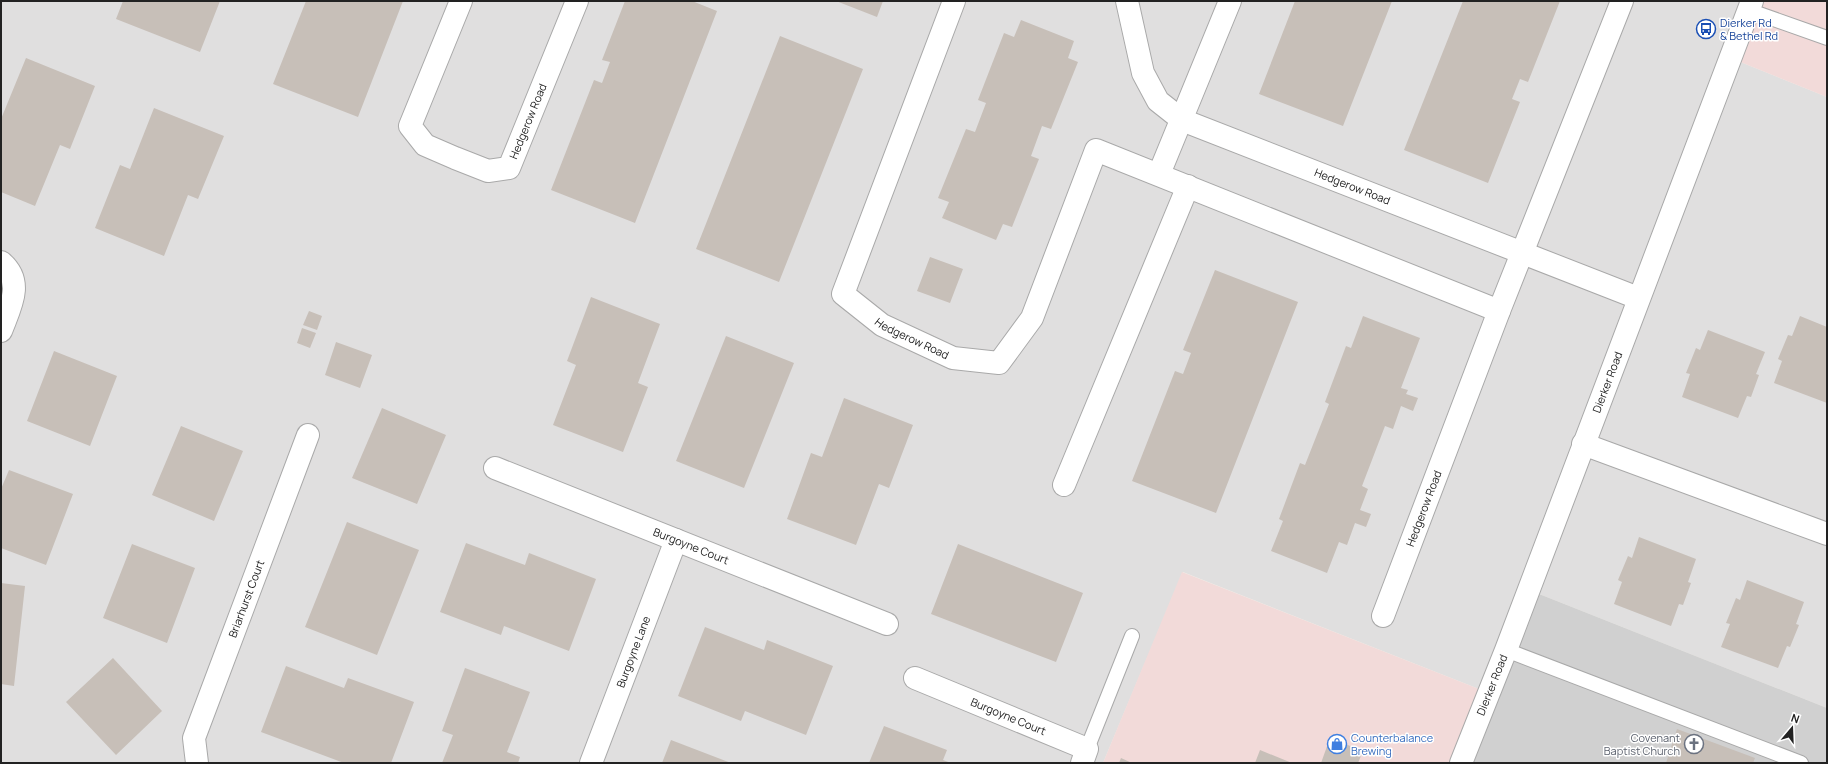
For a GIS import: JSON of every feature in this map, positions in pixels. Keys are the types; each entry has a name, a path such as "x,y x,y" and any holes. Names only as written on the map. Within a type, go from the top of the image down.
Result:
{"street":[{"name":"Hedgerow Road","path":"461,1 410,126 425,145 488,171 509,168 577,1"},
{"name":"Hedgerow Road","path":"954,1 843,294 882,325 954,358 999,363 1032,318 1096,150 1499,311"},
{"name":"Hedgerow Road","path":"1127,1 1143,73 1158,100 1182,120 1638,298"},
{"path":"1159,174 1230,1"},
{"name":"Hedgerow Road","path":"1383,616 1499,311 1523,254 1622,1"},
{"name":"Dierker Road","path":"1461,763 1506,650 1750,5"},
{"path":"1064,485 1188,186"},
{"path":"1,262 9,269 15,285 12,302 1,331"},
{"name":"Briarhurst Court","path":"197,763 194,738 308,435"},
{"path":"1583,444 1827,534"},
{"name":"Burgoyne Court","path":"494,468 887,624"},
{"name":"Burgoyne Lane","path":"590,763 676,540"},
{"name":"Burgoyne Court","path":"914,678 1085,756"}],"lane":[{"path":"1750,5 1827,38"},
{"path":"1085,756 1132,636"},
{"path":"1506,650 1801,763"}],"shaded area":[{"path":"1,1 1756,1 1733,59 1827,97 1827,708 1524,588 1484,691 1183,572 1103,763 1,763"},
{"path":"1756,1 1827,1 1827,97 1733,59"},
{"path":"1182,572 1484,691 1456,763 1103,763"},
{"path":"1524,588 1827,708 1827,763 1456,763"}],"building":[{"path":"123,1 220,1 200,52 116,19"},
{"path":"306,1 403,1 358,117 273,84"},
{"path":"625,1 692,1 717,11 635,223 551,190 594,80 602,83 610,62 602,60"},
{"path":"836,1 883,1 877,17"},
{"path":"1295,1 1392,1 1343,126 1259,94"},
{"path":"1463,1 1560,1 1528,82 1520,79 1512,99 1520,102 1488,183 1404,150"},
{"path":"1021,20 1074,41 1068,58 1078,62 1051,129 1042,126 1031,156 1039,159 1012,227 1003,224 996,240 942,218 949,202 938,198 966,129 975,132 986,103 978,100 1004,33 1014,37"},
{"path":"780,36 863,69 779,282 696,249"},
{"path":"26,58 95,86 70,149 60,145 35,206 1,192 1,119"},
{"path":"154,108 224,136 198,199 188,195 164,256 95,228 120,165 130,169"},
{"path":"930,257 963,269 950,303 917,291"},
{"path":"1215,270 1298,302 1216,513 1132,481 1175,371 1183,374 1191,353 1183,350"},
{"path":"591,297 660,324 638,383 648,387 623,452 553,425 576,365 567,361"},
{"path":"309,311 322,316 317,330 303,325"},
{"path":"1363,316 1420,338 1401,388 1408,390 1406,394 1418,398 1413,411 1401,406 1393,429 1385,426 1362,486 1368,489 1360,510 1371,514 1366,527 1355,523 1347,545 1339,542 1327,573 1271,551 1283,521 1279,519 1300,463 1305,465 1329,404 1325,402 1346,346 1351,348"},
{"path":"1800,316 1827,327 1827,403 1774,383 1782,361 1778,359 1788,335 1792,336"},
{"path":"302,328 316,333 310,348 297,343"},
{"path":"1708,330 1765,352 1756,374 1759,375 1751,397 1747,396 1738,418 1682,397 1690,374 1686,373 1696,348 1700,350"},
{"path":"726,336 794,363 744,488 676,461"},
{"path":"336,342 372,355 360,388 325,375"},
{"path":"54,351 117,376 90,446 27,421"},
{"path":"844,398 913,425 889,488 879,484 856,545 787,519 811,453 822,457"},
{"path":"382,408 446,435 417,504 352,478"},
{"path":"181,426 243,451 214,521 152,495"},
{"path":"9,470 73,494 46,565 1,548 1,489"},
{"path":"347,522 419,550 377,655 305,627"},
{"path":"1639,537 1696,559 1688,582 1691,583 1683,605 1679,604 1671,626 1614,604 1622,582 1618,580 1628,556 1632,558"},
{"path":"466,543 525,565 529,553 596,579 569,651 504,626 501,635 440,612"},
{"path":"132,544 195,568 167,643 103,618"},
{"path":"958,544 1083,593 1056,662 931,614"},
{"path":"1747,580 1804,602 1796,624 1799,625 1790,647 1787,646 1778,668 1721,647 1730,624 1726,623 1736,598 1740,600"},
{"path":"1,583 25,586 14,686 1,684"},
{"path":"705,627 764,650 767,640 833,666 806,735 745,711 741,721 678,696"},
{"path":"113,658 162,711 116,755 66,702"},
{"path":"286,666 344,688 348,678 414,702 391,763 344,763 261,732"},
{"path":"465,668 530,692 507,752 520,757 518,763 442,763 453,735 442,731"},
{"path":"884,726 947,750 943,760 951,763 869,763"},
{"name":"Covenant Baptist Church","path":"1677,729 1755,758 1753,763 1666,763"},
{"name":"Counterbalance Brewing","path":"1330,738 1363,751 1358,763 1321,763"},
{"path":"671,740 731,763 662,763"},
{"path":"1260,750 1292,763 1255,763"},
{"path":"1121,758 1132,763 1119,763"}],"place":[{"name":"Dierker Rd & Bethel Rd","path":"1706,29"},
{"name":"Counterbalance Brewing","path":"1337,744"},
{"name":"Covenant Baptist Church","path":"1694,744"}]}
